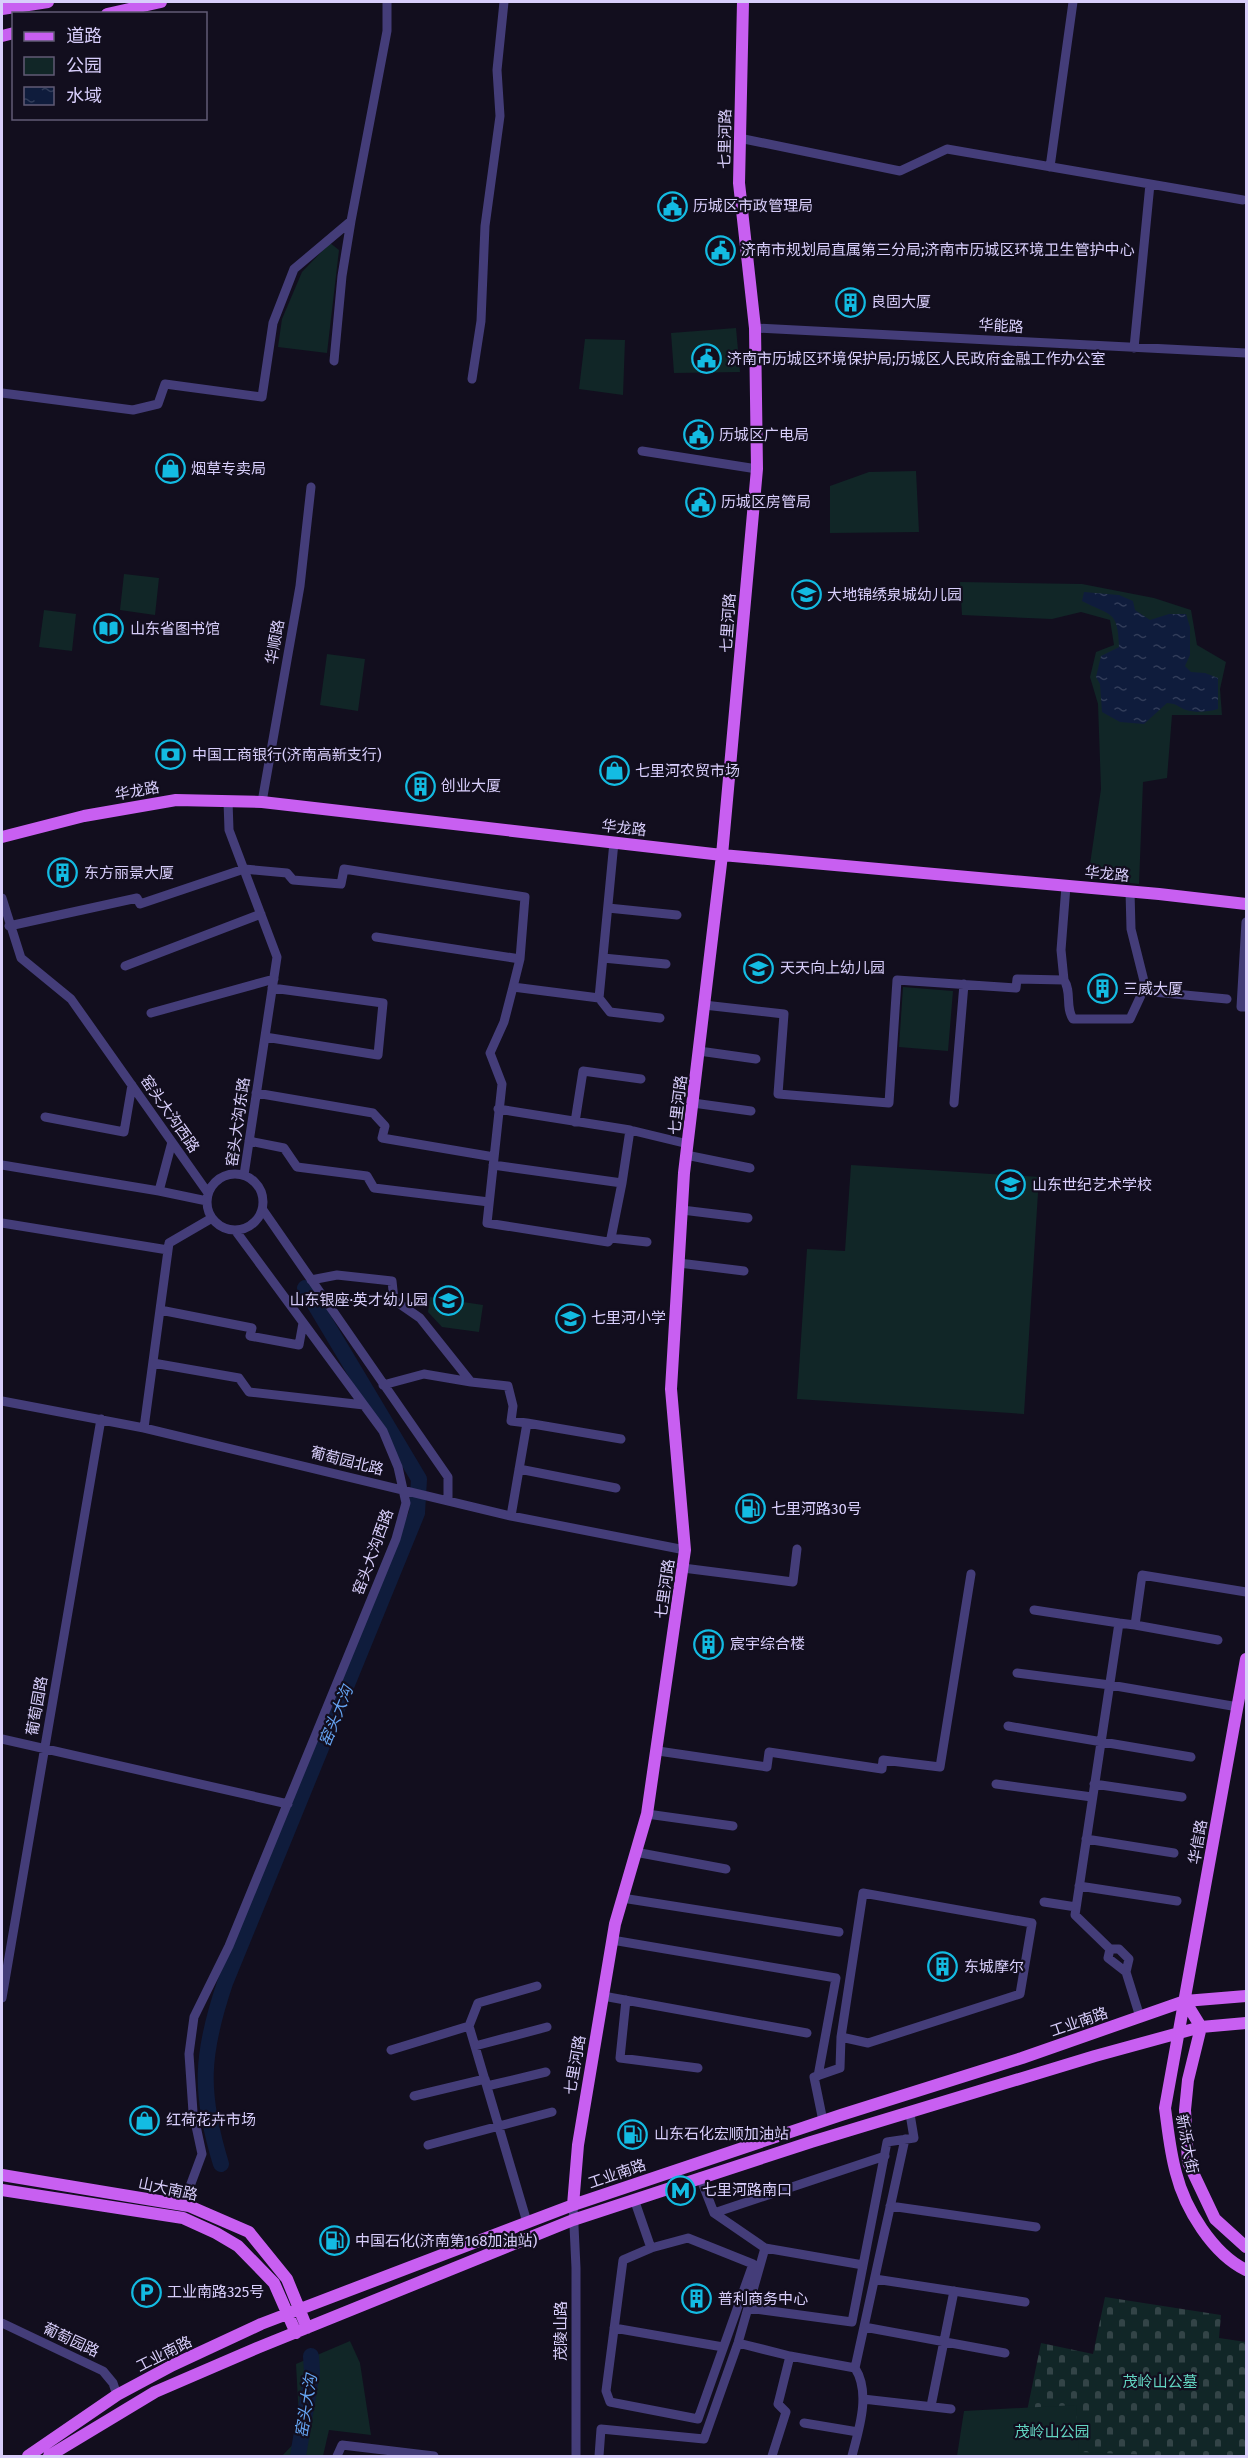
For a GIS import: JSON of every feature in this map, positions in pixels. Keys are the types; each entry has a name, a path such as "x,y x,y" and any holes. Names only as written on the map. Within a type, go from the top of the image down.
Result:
{"main road":[{"path":"2,9 48,2"},
{"path":"116,12 161,2"},
{"name":"七里河路","path":"573,2205 578,2145 612,1940 647,1814 651,1776 658,1751 685,1550 671,1389 682,1210 687,1149 722,855 757,469 754,328 739,183 743,2"},
{"name":"华龙路","path":"2,837 84,816 176,800 262,802 722,855 1066,885 1246,904"},
{"name":"华信路","path":"1185,2001 1246,1659"},
{"name":"工业南路","path":"28,2457 117,2395 173,2365 261,2324 527,2222 823,2121 1022,2058 1185,2001 1246,1996"},
{"path":"1185,2001 1201,2027"},
{"name":"新泺大街","path":"1185,2001 1177,2034 1166,2108 1176,2177 1195,2217 1210,2237 1233,2263 1246,2270"},
{"name":"工业南路","path":"49,2457 155,2392 573,2220 700,2177 1095,2056 1201,2027 1246,2023"},
{"name":"新泺大街","path":"1201,2027 1188,2080 1185,2110 1188,2162 1215,2219 1246,2247"},
{"name":"山大南路","path":"2,2175 183,2205 249,2232 284,2274 301,2310 301,2330"},
{"name":"山大南路","path":"2,2190 183,2218 238,2246 274,2283 287,2315 301,2330"}],"street":[{"path":"334,361 342,276 387,31 387,2"},
{"path":"472,379 481,321 485,226 500,116 497,70 504,2"},
{"path":"1050,167 1073,2"},
{"path":"739,138 900,171 946,149 1243,200"},
{"path":"1134,348 1150,184"},
{"path":"2,393 133,411 159,404 165,384 262,397 273,323 294,269 351,221"},
{"name":"华能路","path":"754,328 1246,354"},
{"path":"642,451 757,469"},
{"name":"华顺路","path":"262,802 300,586 311,487"},
{"name":"窑头大沟东路","path":"228,801 229,830 277,957 244,1175 258,1185 262,1192 263,1210 382,1385 448,1477 448,1500"},
{"path":"615,842 599,998 610,1012 660,1018"},
{"path":"9,926 137,898 140,904 244,869 287,873 293,880 341,884 344,869 525,897 520,959 504,1022 490,1053 502,1084 486,1223 608,1242 611,1238 622,1183 630,1130"},
{"path":"1066,885 1061,950 1064,980 1068,986 1068,1011 1073,1019 1130,1019 1143,992 1143,972 1131,929 1130,891"},
{"name":"窑头大沟西路","path":"2,898 21,958 71,999 208,1197 212,1218 226,1228 235,1230 383,1431 398,1467 406,1503 396,1539 230,1946 194,2017 189,2054 193,2112 202,2154 183,2205"},
{"path":"608,908 677,915"},
{"path":"125,966 261,914"},
{"path":"1246,922 1241,1007 1246,1007"},
{"path":"376,937 520,959"},
{"path":"603,958 666,964"},
{"path":"704,1005 784,1014 778,1094 889,1103 897,980 1016,988 1017,979 1064,980"},
{"path":"151,1013 273,984 383,1003 378,1055 265,1037"},
{"path":"954,1103 964,984"},
{"path":"513,987 599,998"},
{"path":"1143,992 1227,999"},
{"path":"699,1051 756,1059"},
{"path":"575,1122 583,1071 641,1080"},
{"path":"45,1118 124,1132 132,1085"},
{"path":"256,1093 373,1113 385,1126 382,1138 493,1161 622,1183"},
{"path":"693,1104 751,1111"},
{"path":"498,1109 630,1130 750,1168"},
{"path":"249,1141 284,1148 297,1167 367,1176 374,1188 489,1202"},
{"path":"159,1191 172,1142"},
{"path":"2,1165 208,1197 212,1185 226,1175 244,1175"},
{"path":"235,1230 252,1225 263,1210"},
{"path":"682,1210 748,1218"},
{"path":"144,1428 169,1243 212,1218"},
{"path":"2,1223 168,1250"},
{"path":"611,1238 647,1242"},
{"path":"679,1263 744,1271"},
{"path":"311,1280 337,1275 392,1281 394,1300 420,1317 471,1382"},
{"path":"160,1310 252,1328 250,1336 299,1345 303,1323"},
{"path":"153,1363 239,1378 249,1392 364,1405"},
{"path":"382,1385 424,1374 508,1386 513,1406 511,1421 621,1439"},
{"name":"葡萄园北路","path":"2,1401 144,1428 511,1516 685,1550"},
{"name":"葡萄园路","path":"2,1998 101,1419"},
{"path":"511,1516 527,1423"},
{"path":"519,1470 616,1488"},
{"path":"683,1568 793,1582 797,1549"},
{"path":"658,1751 766,1767 769,1752 882,1769 883,1760 940,1767 971,1574"},
{"path":"1135,1625 1142,1575 1246,1592"},
{"path":"1034,1610 1218,1640"},
{"path":"1119,1623 1075,1915 1110,1949 1119,1949 1129,1959 1126,1972 1140,2017"},
{"path":"1017,1673 1110,1685 1238,1707"},
{"path":"1008,1726 1191,1757"},
{"path":"2,1739 288,1803"},
{"path":"996,1784 1092,1797"},
{"path":"1094,1784 1182,1797"},
{"path":"647,1814 733,1826"},
{"path":"1086,1839 1174,1853"},
{"path":"635,1852 726,1869"},
{"path":"1079,1886 1177,1901"},
{"path":"823,2121 814,2077 840,2068 841,2037 863,1893 1032,1923 1020,1994 868,2043 841,2037"},
{"path":"622,1898 838,1932"},
{"path":"1044,1902 1076,1907"},
{"path":"612,1940 836,1978 818,2076"},
{"path":"1110,1949 1108,1958 1126,1972"},
{"path":"527,2222 469,2026 478,2003 537,1986"},
{"path":"603,1996 807,2033"},
{"path":"626,2000 620,2058 698,2068"},
{"path":"391,2050 469,2026"},
{"path":"475,2046 547,2027"},
{"path":"414,2096 546,2072"},
{"path":"428,2145 552,2112"},
{"path":"748,2308 852,2322 888,2142 914,2138 910,2114"},
{"path":"855,2368 905,2139"},
{"path":"714,2213 885,2156"},
{"path":"700,2177 714,2213 765,2248 863,2265"},
{"path":"634,2199 651,2248"},
{"name":"茂陵山路","path":"573,2205 576,2268 576,2457"},
{"path":"890,2206 1036,2227"},
{"path":"688,2238 753,2264 698,2419 610,2402 606,2391 623,2260 651,2248 688,2238"},
{"path":"599,2457 601,2429 704,2439 738,2343 765,2248"},
{"path":"874,2279 1025,2302"},
{"path":"930,2406 954,2291"},
{"name":"葡萄园路","path":"2,2323 103,2371 113,2383 117,2395"},
{"path":"864,2327 1005,2353"},
{"path":"614,2328 723,2348"},
{"path":"738,2343 790,2356 855,2368 863,2379 863,2398 852,2457"},
{"path":"772,2457 786,2412 778,2404 790,2356"},
{"path":"863,2398 951,2409"},
{"path":"804,2423 858,2432"},
{"path":"337,2457 342,2445 434,2457"}],"green space":[{"path":"330,243 339,250 327,353 278,347 282,319 302,272"},
{"path":"736,328 740,372 674,373 671,333"},
{"path":"585,339 625,340 623,395 579,389"},
{"path":"916,471 919,532 830,533 830,486 869,472"},
{"path":"124,574 159,578 155,615 120,610"},
{"path":"960,582 1082,584 1154,598 1191,610 1197,645 1226,662 1220,689 1222,715 1172,715 1167,778 1143,782 1139,884 1088,878 1101,789 1098,704 1090,677 1096,652 1114,645 1110,620 1081,612 1052,619 962,615"},
{"path":"44,610 76,614 72,651 39,647"},
{"path":"327,654 365,659 358,711 320,705"},
{"path":"903,987 953,991 948,1051 899,1047"},
{"path":"851,1165 1039,1177 1024,1414 797,1399 807,1249 845,1251"},
{"path":"430,1297 483,1305 479,1332 442,1327 428,1312"},
{"name":"茂岭山公墓","path":"1105,2297 1221,2315 1219,2338 1246,2342 1246,2456 991,2456 1026,2416 1041,2343 1093,2354"},
{"path":"350,2341 360,2363 371,2435 329,2430 323,2456 282,2456 300,2437 296,2364"},
{"name":"茂岭山公园","path":"1076,2405 1079,2452 1173,2456 957,2456 964,2411"}],"water":[{"path":"1084,592 1119,595 1133,601 1135,610 1150,620 1169,614 1186,614 1190,627 1190,655 1185,666 1191,672 1205,673 1218,678 1218,709 1194,712 1167,703 1144,724 1120,722 1102,712 1100,684 1096,677 1101,656 1119,647 1117,626 1111,615 1082,601"}],"waterway":[{"name":"窑头大沟","path":"221,2164 206,2094 207,2052 217,2008 225,1983 417,1513 419,1479 305,1288"},
{"name":"窑头大沟","path":"298,2456 312,2372 311,2356"}],"place":[{"name":"历城区市政管理局","path":"672,206"},
{"name":"济南市规划局直属第三分局;济南市历城区环境卫生管护中心","path":"720,250"},
{"name":"良固大厦","path":"850,302"},
{"name":"济南市历城区环境保护局;历城区人民政府金融工作办公室","path":"706,359"},
{"name":"历城区广电局","path":"698,435"},
{"name":"烟草专卖局","path":"170,469"},
{"name":"历城区房管局","path":"700,502"},
{"name":"大地锦绣泉城幼儿园","path":"806,595"},
{"name":"山东省图书馆","path":"109,629"},
{"name":"中国工商银行(济南高新支行)","path":"171,755"},
{"name":"七里河农贸市场","path":"614,771"},
{"name":"创业大厦","path":"420,786"},
{"name":"东方丽景大厦","path":"63,873"},
{"name":"天天向上幼儿园","path":"759,968"},
{"name":"三威大厦","path":"1102,989"},
{"name":"山东世纪艺术学校","path":"1011,1185"},
{"name":"山东银座·英才幼儿园","path":"449,1300"},
{"name":"七里河小学","path":"570,1318"},
{"name":"七里河路30号","path":"750,1509"},
{"name":"宸宇综合楼","path":"709,1644"},
{"name":"东城摩尔","path":"943,1967"},
{"name":"红荷花卉市场","path":"145,2120"},
{"name":"山东石化宏顺加油站","path":"633,2134"},
{"name":"七里河路南口","path":"681,2190"},
{"name":"中国石化(济南第168加油站)","path":"334,2241"},
{"name":"工业南路325号","path":"146,2292"},
{"name":"普利商务中心","path":"697,2299"}]}
